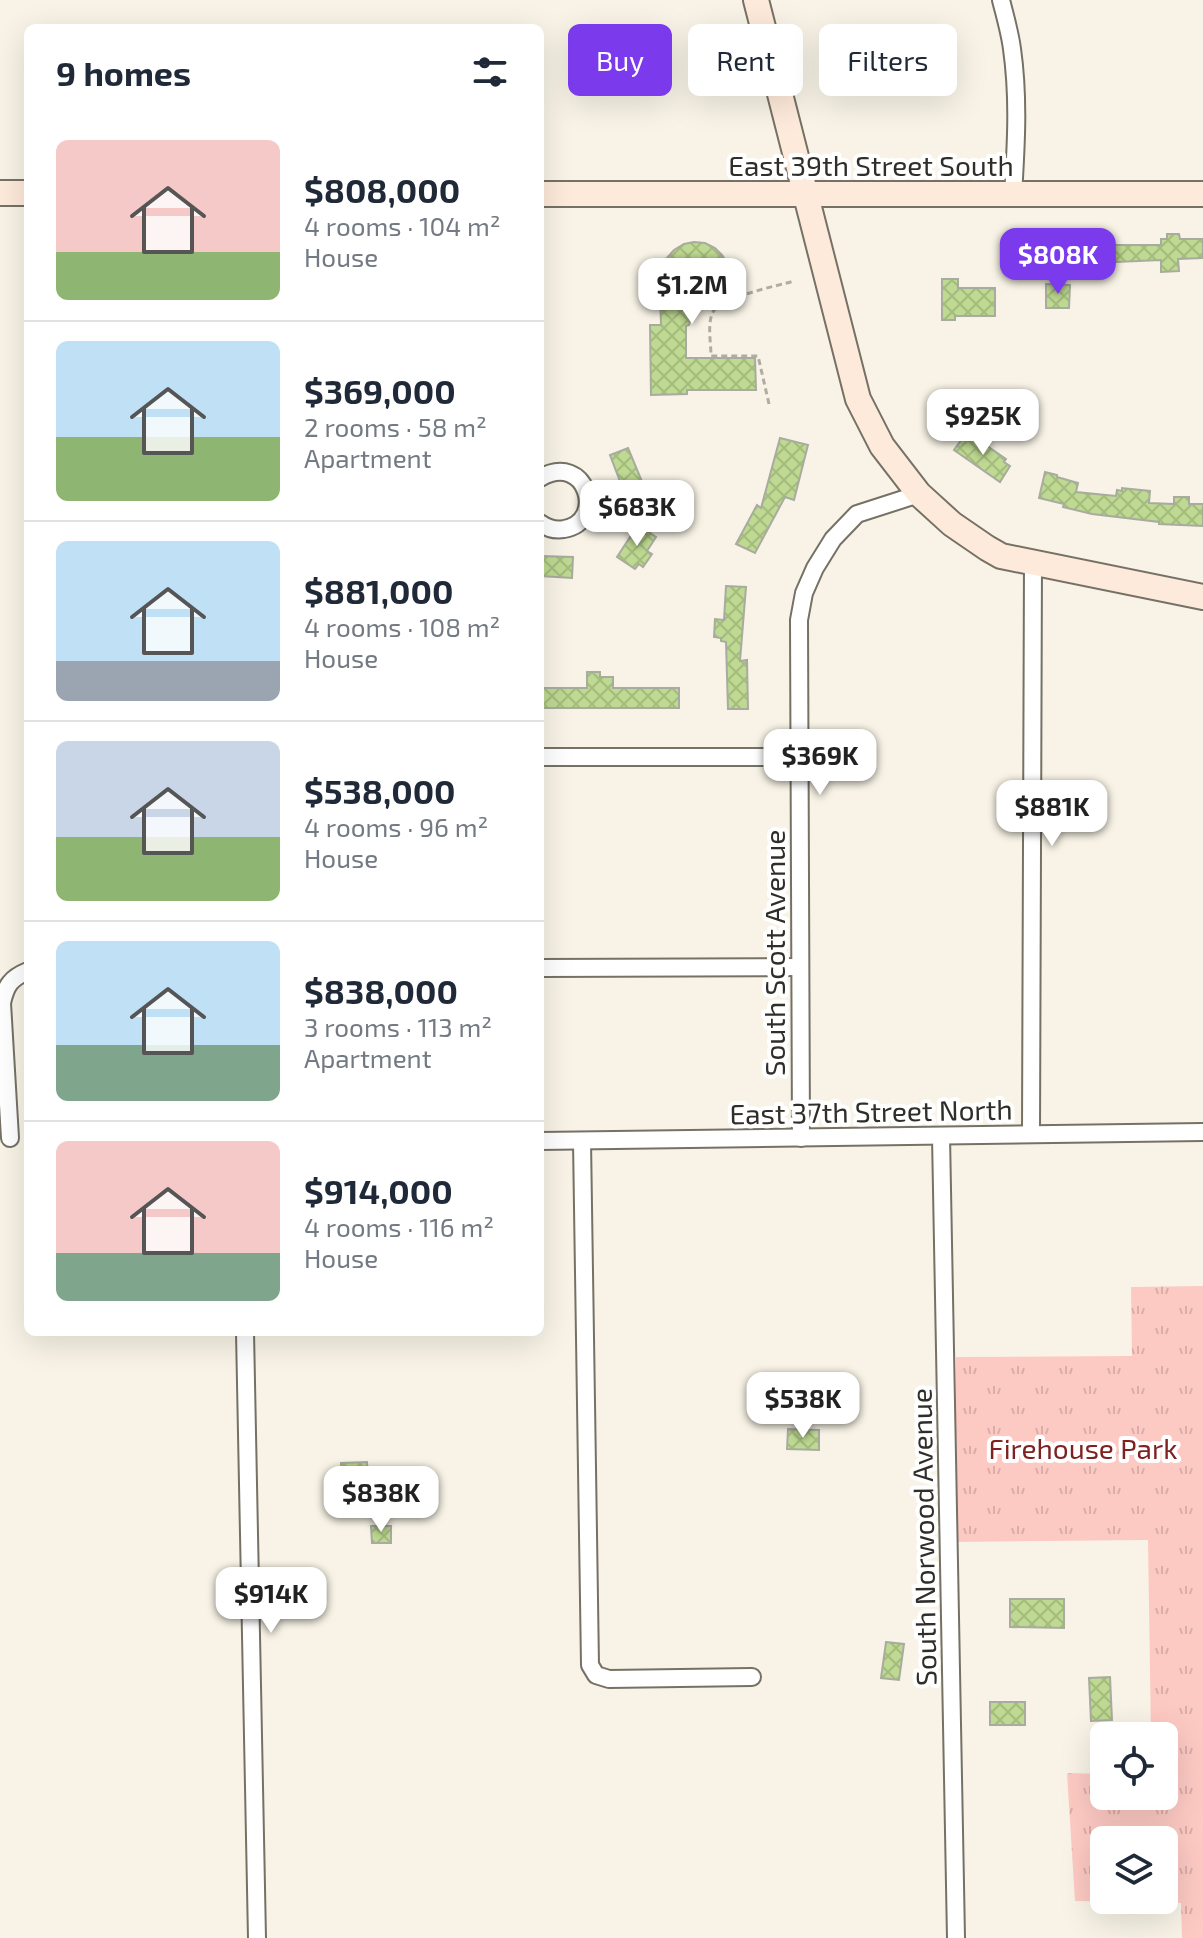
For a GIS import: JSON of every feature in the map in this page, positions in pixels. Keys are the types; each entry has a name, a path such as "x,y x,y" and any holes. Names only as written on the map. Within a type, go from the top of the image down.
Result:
{"street":[{"path":"756,0 858,399 882,446 919,494 952,524 1001,556 1203,597"},
{"path":"1001,0 1015,71 1017,133 1013,195"},
{"path":"0,193 24,193"},
{"name":"East 39th Street South","path":"544,194 1203,194"},
{"path":"544,476 561,471 572,474 587,491 589,503 586,514 569,529 557,530 544,526"},
{"name":"South Scott Avenue","path":"801,1138 799,620 804,593 833,539 857,514 919,494"},
{"path":"1031,1134 1033,562"},
{"path":"544,757 799,757"},
{"path":"544,968 800,967"},
{"path":"7,1135 2,1003 5,988 14,977 24,973"},
{"name":"East 37th Street North","path":"544,1141 1203,1132"},
{"name":"South Norwood Avenue","path":"941,1136 956,1938"},
{"path":"582,1141 590,1665 596,1675 609,1679 752,1677"},
{"path":"245,1336 257,1938"}],"path":[{"path":"769,404 758,356 711,356 711,317 714,310 724,303 794,281"}],"green space":[{"name":"Firehouse Park","path":"1203,1286 1203,1938 1182,1938 1181,1903 1178,1903 1178,1826 1090,1826 1090,1901 1075,1901 1067,1773 1090,1774 1090,1810 1178,1810 1178,1722 1151,1722 1148,1540 955,1542 956,1357 1132,1356 1131,1287"}],"building":[{"path":"1167,234 1179,234 1180,239 1203,239 1203,258 1178,259 1179,271 1161,272 1161,260 1057,261 1057,240 1106,239 1112,240 1112,245 1161,245 1161,239 1167,239"},
{"path":"694,242 705,243 722,255 727,263 729,281 721,298 704,308 694,309 686,326 686,358 755,358 756,390 687,390 687,394 651,395 650,325 661,325 660,294 665,294 663,267 674,250"},
{"path":"942,279 958,279 958,288 995,288 995,316 955,316 955,320 942,320"},
{"path":"1046,284 1070,285 1069,308 1046,308"},
{"path":"967,432 1006,459 1004,462 1010,466 1000,482 954,450"},
{"path":"780,438 808,445 794,500 785,497 755,553 736,544 757,505 761,508"},
{"path":"628,448 643,484 624,492 610,455"},
{"path":"1045,472 1078,483 1076,492 1116,496 1117,490 1122,491 1122,488 1150,491 1149,503 1174,504 1174,497 1189,497 1189,504 1203,504 1203,526 1159,524 1063,507 1064,504 1039,498"},
{"path":"638,525 656,537 647,551 652,554 643,567 639,564 635,569 617,557"},
{"path":"544,556 573,557 572,578 544,576"},
{"path":"726,586 746,587 740,661 747,660 748,709 728,709 726,642 714,637 715,619 724,620"},
{"path":"587,672 600,672 600,677 613,677 613,688 679,688 679,708 544,708 544,688 587,688"},
{"path":"788,1429 819,1430 819,1450 787,1449"},
{"path":"367,1462 368,1480 342,1480 341,1463"},
{"path":"371,1526 391,1526 391,1543 372,1543"},
{"path":"1010,1599 1064,1599 1064,1628 1010,1627"},
{"path":"886,1642 904,1644 899,1680 881,1678"},
{"path":"1110,1677 1112,1720 1091,1721 1089,1678"},
{"path":"990,1702 1025,1702 1025,1725 990,1725"}]}
